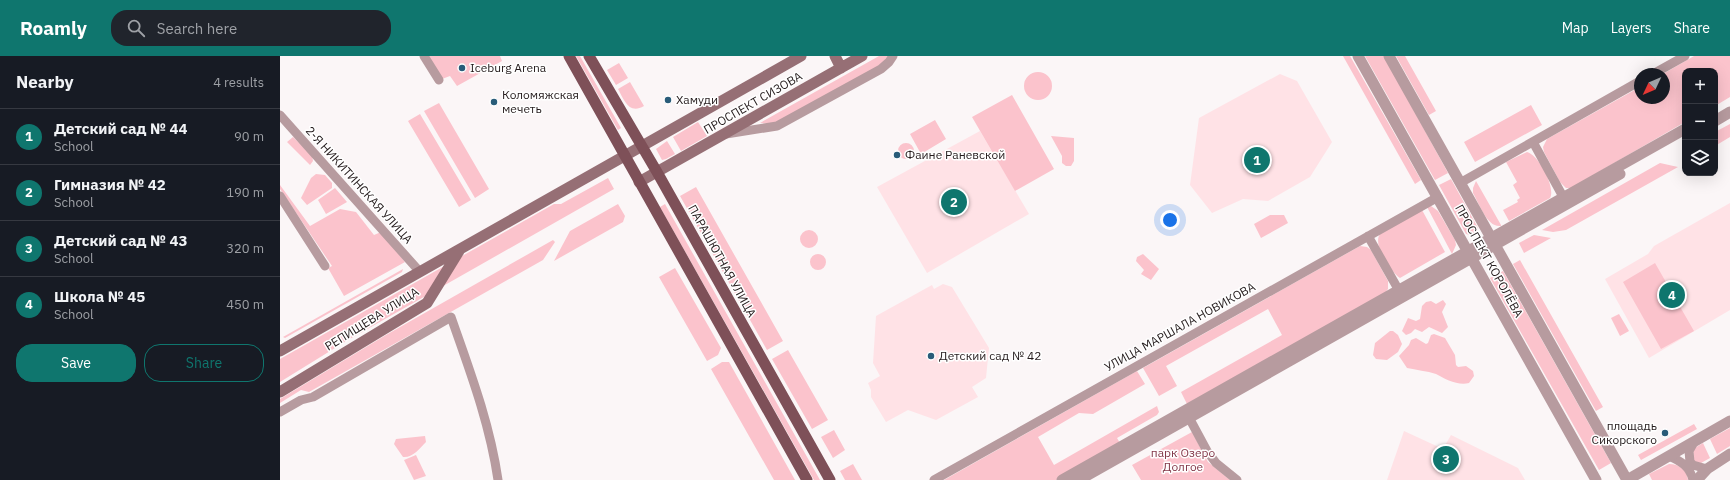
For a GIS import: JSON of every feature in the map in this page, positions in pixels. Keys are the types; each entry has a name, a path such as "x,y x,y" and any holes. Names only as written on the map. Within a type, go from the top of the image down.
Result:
{"main road":[{"path":"569,56 807,480"},
{"name":"ПАРАШЮТНАЯ УЛИЦА","path":"589,56 657,172 830,480"},
{"name":"ПРОСПЕКТ СИЗОВА","path":"642,147 801,56"},
{"path":"835,56 841,68"},
{"name":"ПРОСПЕКТ СИЗОВА","path":"657,172 862,56"},
{"name":"РЕПИЩЕВА УЛИЦА","path":"280,351 642,147"},
{"path":"640,182 657,172"},
{"name":"РЕПИЩЕВА УЛИЦА","path":"280,392 426,303 460,250"}],"street":[{"path":"424,56 439,80"},
{"path":"724,134 777,126 881,69 893,56"},
{"name":"ПРОСПЕКТ КОРОЛЁВА","path":"1358,56 1596,480"},
{"name":"ПРОСПЕКТ КОРОЛЁВА","path":"1389,56 1492,242 1627,480"},
{"path":"1664,68 1685,56"},
{"path":"1460,183 1634,84"},
{"path":"1718,110 1730,104"},
{"path":"1718,119 1730,112"},
{"name":"2-Я НИКИТИНСКАЯ УЛИЦА","path":"280,115 420,272"},
{"path":"1565,201 1682,131"},
{"path":"1062,480 1187,414 1565,201 1682,140"},
{"path":"1533,142 1565,201"},
{"path":"280,196 324,266"},
{"name":"УЛИЦА МАРШАЛА НОВИКОВА","path":"934,480 1438,197"},
{"path":"1368,236 1401,294"},
{"path":"280,412 301,400 313,397 451,317 468,362 492,444 498,480"},
{"path":"1079,480 1187,414"},
{"path":"1187,414 1212,457 1237,480"},
{"path":"1627,480 1730,421"},
{"path":"1694,442 1689,452 1690,462 1693,465 1706,469"},
{"path":"1696,480 1706,469 1730,454"},
{"path":"1669,456 1685,465 1691,472 1693,480"}],"shaded area":[{"path":"1280,74 1297,81 1332,142 1310,177 1268,201 1243,199 1212,213 1190,185 1199,118"},
{"path":"980,131 1029,214 927,273 877,187"},
{"path":"1730,203 1730,310 1649,358 1605,279 1648,254 1654,246"},
{"name":"Детский сад № 42","path":"943,284 952,287 989,348 986,378 972,387 978,397 936,420 908,410 886,422 871,397 871,390 868,383 880,376 873,363 876,316 932,285 934,289"},
{"path":"1404,431 1443,449 1451,435 1518,468 1525,480 1387,480"}],"green space":[{"name":"Iceburg Arena","path":"428,56 500,56 502,61 457,86 450,76 442,79"},
{"path":"576,56 580,56 621,128 618,130"},
{"path":"879,56 889,56 880,66 776,124 760,123"},
{"path":"1343,56 1350,56 1421,180 1415,184"},
{"path":"1365,56 1384,56 1448,173 1435,180"},
{"path":"1396,56 1405,56 1436,111 1429,115"},
{"path":"1694,56 1730,56 1730,97 1718,104 1718,68 1682,68 1682,124 1571,188 1566,188 1560,182 1544,152 1543,147 1547,139 1634,90 1634,104 1670,104 1670,70"},
{"path":"619,63 628,78 616,85 607,70"},
{"path":"1038,72 1048,76 1052,86 1048,96 1038,100 1028,96 1024,86 1028,76"},
{"path":"630,82 644,106 634,109 622,98 618,89"},
{"path":"1012,95 1054,169 1015,191 972,117"},
{"path":"439,103 489,189 475,198 424,111"},
{"path":"1531,105 1542,125 1475,162 1464,142"},
{"path":"420,114 471,200 459,207 408,121"},
{"path":"935,120 946,139 921,154 910,134"},
{"path":"698,122 707,136 681,151 673,137"},
{"path":"1730,124 1730,137 1718,144 1718,140 1718,130"},
{"path":"1051,136 1074,138 1074,161 1071,166 1066,166 1062,163 1062,156"},
{"path":"293,137 312,155 313,161 310,165 287,142"},
{"path":"667,141 675,154 662,160 656,149"},
{"path":"903,143 909,143 914,148 912,157 909,159 903,159 898,154 898,148"},
{"path":"1527,152 1532,154 1541,165 1549,180 1551,187 1550,198 1509,221 1503,210 1518,202 1517,200 1520,198 1513,185 1517,182 1506,162"},
{"path":"1660,163 1678,167 1566,230 1553,232 1542,230"},
{"path":"316,174 325,175 332,183 332,188 307,205 301,198 311,178"},
{"path":"608,178 614,189 348,340 280,382 280,359 554,204 561,204"},
{"path":"1451,179 1478,228 1477,234 1474,236 1466,234 1439,185"},
{"path":"1476,181 1501,226 1496,226 1484,214 1473,193 1473,188"},
{"path":"280,185 310,226 340,209 356,212 374,235 381,232 405,262 344,296 328,268 332,266 280,189"},
{"path":"696,187 783,341 767,350 680,196"},
{"path":"335,188 347,202 326,214 318,200"},
{"path":"618,204 625,216 623,222 554,261 570,231"},
{"path":"665,204 820,480 814,480 660,207"},
{"path":"1431,206 1438,211 1455,240 1456,245 1452,254 1427,207"},
{"path":"1422,210 1445,252 1400,278 1392,270 1380,251 1378,239 1380,234"},
{"path":"1270,215 1284,215 1288,223 1261,238 1254,224"},
{"path":"809,230 815,233 818,239 815,245 809,248 803,245 800,239 803,233"},
{"path":"1534,235 1551,238 1524,253 1519,243"},
{"path":"553,240 555,242 543,260 309,392 301,390 280,403 280,399 386,335"},
{"path":"1360,246 1367,247 1371,250 1388,281 1388,289 1385,293 1187,404 1181,392 1282,335 1268,309 1166,366 1177,386 1159,396 1143,368"},
{"path":"815,254 821,254 826,259 824,268 821,270 815,270 810,265 810,259"},
{"path":"1143,254 1159,269 1151,280 1141,274 1144,270 1136,261 1137,257"},
{"path":"1520,260 1603,407 1596,411 1513,264"},
{"path":"1655,263 1694,331 1661,349 1623,282"},
{"path":"675,268 721,348 718,355 707,361 659,277"},
{"path":"403,269 402,272 285,338 283,337"},
{"path":"1503,271 1611,463 1599,470 1490,278"},
{"path":"1443,300 1446,304 1442,312 1448,327 1442,333 1429,327 1422,332 1415,329 1406,335 1402,331 1408,318 1416,321 1420,319 1422,306 1426,302 1431,301 1436,304"},
{"path":"1619,314 1629,331 1620,336 1611,318"},
{"path":"1390,331 1393,331 1398,335 1402,344 1398,352 1387,360 1376,359 1373,355 1375,343"},
{"path":"1434,334 1445,338 1455,355 1456,365 1458,367 1466,366 1473,371 1474,376 1469,383 1460,384 1447,380 1436,374 1407,368 1399,356 1409,345 1411,340 1416,338 1426,344 1428,343 1431,335"},
{"path":"788,350 828,420 812,429 772,359"},
{"path":"722,362 729,362 795,480 774,480 711,369"},
{"path":"1137,371 1145,384 1093,414 1079,413 1038,437 1054,465 1157,406 1159,412 1157,415 1117,438 1120,443 1056,480 944,480"},
{"path":"1694,424 1697,429 1641,460 1638,455"},
{"path":"1730,428 1730,446 1717,454 1710,439"},
{"path":"834,430 845,450 833,458 821,437"},
{"name":"парк Озеро Долгое","path":"1192,432 1208,462 1230,480 1141,480 1132,465"},
{"path":"425,436 426,442 416,452 407,457 403,457 394,444 396,439"},
{"path":"1703,443 1710,458 1701,463 1694,462 1693,449"},
{"path":"416,455 426,476 414,480 404,460"},
{"path":"853,464 862,480 845,480 840,471"},
{"path":"1669,464 1682,468 1686,473 1688,480 1652,480 1649,474"}],"place":[{"name":"Iceburg Arena","path":"462,68"},
{"name":"Хамуди","path":"668,100"},
{"name":"Коломяжская мечеть","path":"494,102"},
{"name":"Фаине Раневской","path":"897,155"},
{"name":"Детский сад № 44","path":"1257,160"},
{"name":"Гимназия № 42","path":"954,202"},
{"name":"Школа № 45","path":"1672,295"},
{"name":"Детский сад № 42","path":"931,356"},
{"name":"площадь Сикорского","path":"1665,433"},
{"name":"Детский сад № 43","path":"1446,459"}]}
